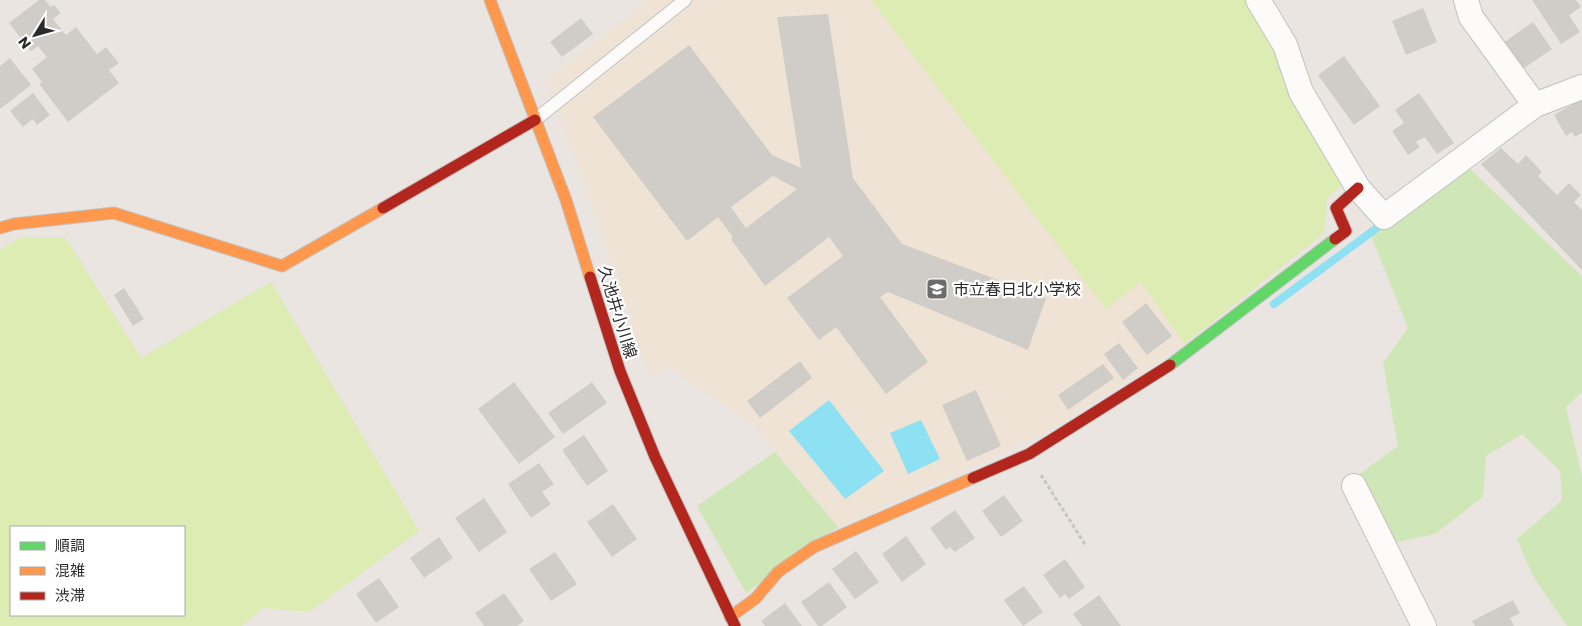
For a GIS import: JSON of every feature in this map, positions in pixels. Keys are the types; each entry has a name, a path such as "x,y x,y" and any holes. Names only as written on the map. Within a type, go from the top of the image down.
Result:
{"street":[{"name":"久池井小川線","path":"490,0 566,200 620,371 655,457 733,622"},
{"path":"1258,0 1285,45 1301,92 1358,188 1384,217 1535,105 1582,87"},
{"path":"1466,0 1471,17 1535,105"},
{"path":"0,228 14,224 114,213 282,266 535,120"},
{"path":"733,622 755,600 778,572 814,547 1028,454 1183,357 1346,231 1336,208 1358,188"},
{"path":"1354,486 1424,626"}],"lane":[{"path":"535,120 685,0"}],"path":[{"path":"1037,468 1086,546"}],"shaded area":[{"name":"市立春日北小学校","path":"647,0 1248,0 1327,198 1324,233 1185,344 1045,433 838,527 755,427 669,367 649,376 586,188 546,81"}],"green space":[{"path":"871,0 1248,0 1347,181 1327,198 1324,233 1185,344 1141,282 1106,309"},
{"path":"1468,167 1582,276 1582,392 1566,407 1582,477 1582,626 1567,626 1533,576 1517,539 1562,500 1560,471 1522,434 1486,456 1483,497 1435,534 1378,546 1347,483 1398,446 1383,363 1408,328 1370,233"},
{"path":"21,237 65,237 141,358 271,282 419,531 309,612 263,608 242,626 0,626 0,250"},
{"path":"775,452 838,527 746,593 697,506"}],"water":[{"path":"829,400 884,471 845,499 789,431"},
{"path":"921,420 940,459 908,474 890,433"}],"building":[{"path":"39,0 45,0 51,7 54,5 61,13 53,19 66,35 76,27 97,54 106,47 119,63 109,70 119,83 68,122 39,84 42,82 32,69 47,57 38,46 31,51 9,23"},
{"path":"1532,0 1576,0 1581,7 1569,15 1580,32 1561,44"},
{"path":"1423,8 1437,42 1406,55 1392,21"},
{"path":"828,14 853,178 902,244 1046,298 1028,350 888,292 880,297 928,362 886,394 836,327 819,340 787,298 843,256 829,237 765,286 731,239 733,237 718,217 687,241 593,117 689,45 772,155 801,168 777,17","holes":["773,176 797,189 746,228 731,207"]},
{"path":"581,18 593,34 562,57 550,42"},
{"path":"1533,22 1552,49 1521,70 1503,43"},
{"path":"1344,56 1380,106 1354,125 1318,75"},
{"path":"10,58 31,85 0,109 0,66"},
{"path":"33,93 50,115 37,125 33,119 23,127 10,111"},
{"path":"1419,93 1454,143 1437,154 1425,137 1416,142 1420,147 1408,155 1392,131 1404,123 1395,110"},
{"path":"1582,99 1582,133 1575,137 1572,132 1566,136 1554,115"},
{"path":"1501,148 1518,164 1526,155 1542,172 1538,176 1557,195 1569,183 1581,195 1574,202 1582,210 1582,270 1481,164"},
{"path":"124,288 144,319 133,326 114,295"},
{"path":"1146,303 1172,336 1147,355 1122,322"},
{"path":"1119,343 1138,368 1123,380 1104,354"},
{"path":"800,361 812,378 760,418 747,401"},
{"path":"1103,364 1114,378 1068,410 1058,395"},
{"path":"514,382 555,437 519,464 478,409"},
{"path":"592,382 607,403 563,434 548,413"},
{"path":"976,390 1001,446 967,461 942,405"},
{"path":"584,435 608,471 587,486 562,450"},
{"path":"539,463 554,484 542,492 551,504 531,518 508,484"},
{"path":"1004,495 1023,521 1001,537 982,511"},
{"path":"484,498 507,532 479,552 455,518"},
{"path":"613,504 637,539 612,557 587,522"},
{"path":"955,510 975,538 955,552 950,547 946,550 930,528"},
{"path":"906,536 926,564 902,582 882,554"},
{"path":"439,537 453,558 424,578 410,558"},
{"path":"856,551 879,582 855,599 832,569"},
{"path":"555,552 577,584 551,601 529,569"},
{"path":"1065,559 1085,587 1069,599 1065,594 1060,598 1043,575"},
{"path":"379,578 399,607 376,623 356,594"},
{"path":"829,582 847,607 822,626 818,626 801,602"},
{"path":"1024,586 1043,612 1023,626 1004,600"},
{"path":"504,593 524,621 517,626 484,626 475,613"},
{"path":"1099,595 1121,626 1082,626 1073,614"},
{"path":"1513,600 1520,613 1510,618 1514,626 1475,626 1472,621"},
{"path":"785,603 802,626 765,626 761,621"}],"waterway":[{"path":"1274,304 1385,222"}],"traffic: fast":[{"path":"1170,365 1335,239"}],"traffic: slow":[{"path":"490,0 566,200 590,277"},
{"path":"0,228 14,224 114,213 282,266 383,208"},
{"path":"730,617 755,599 778,572 814,547 973,478"}],"traffic: jam":[{"path":"383,208 535,120"},
{"path":"1335,239 1346,231 1336,208 1358,188"},
{"path":"590,277 620,371 655,457 735,626"},
{"path":"973,478 1029,454 1170,365"}],"place":[{"name":"市立春日北小学校","path":"937,289"}]}
